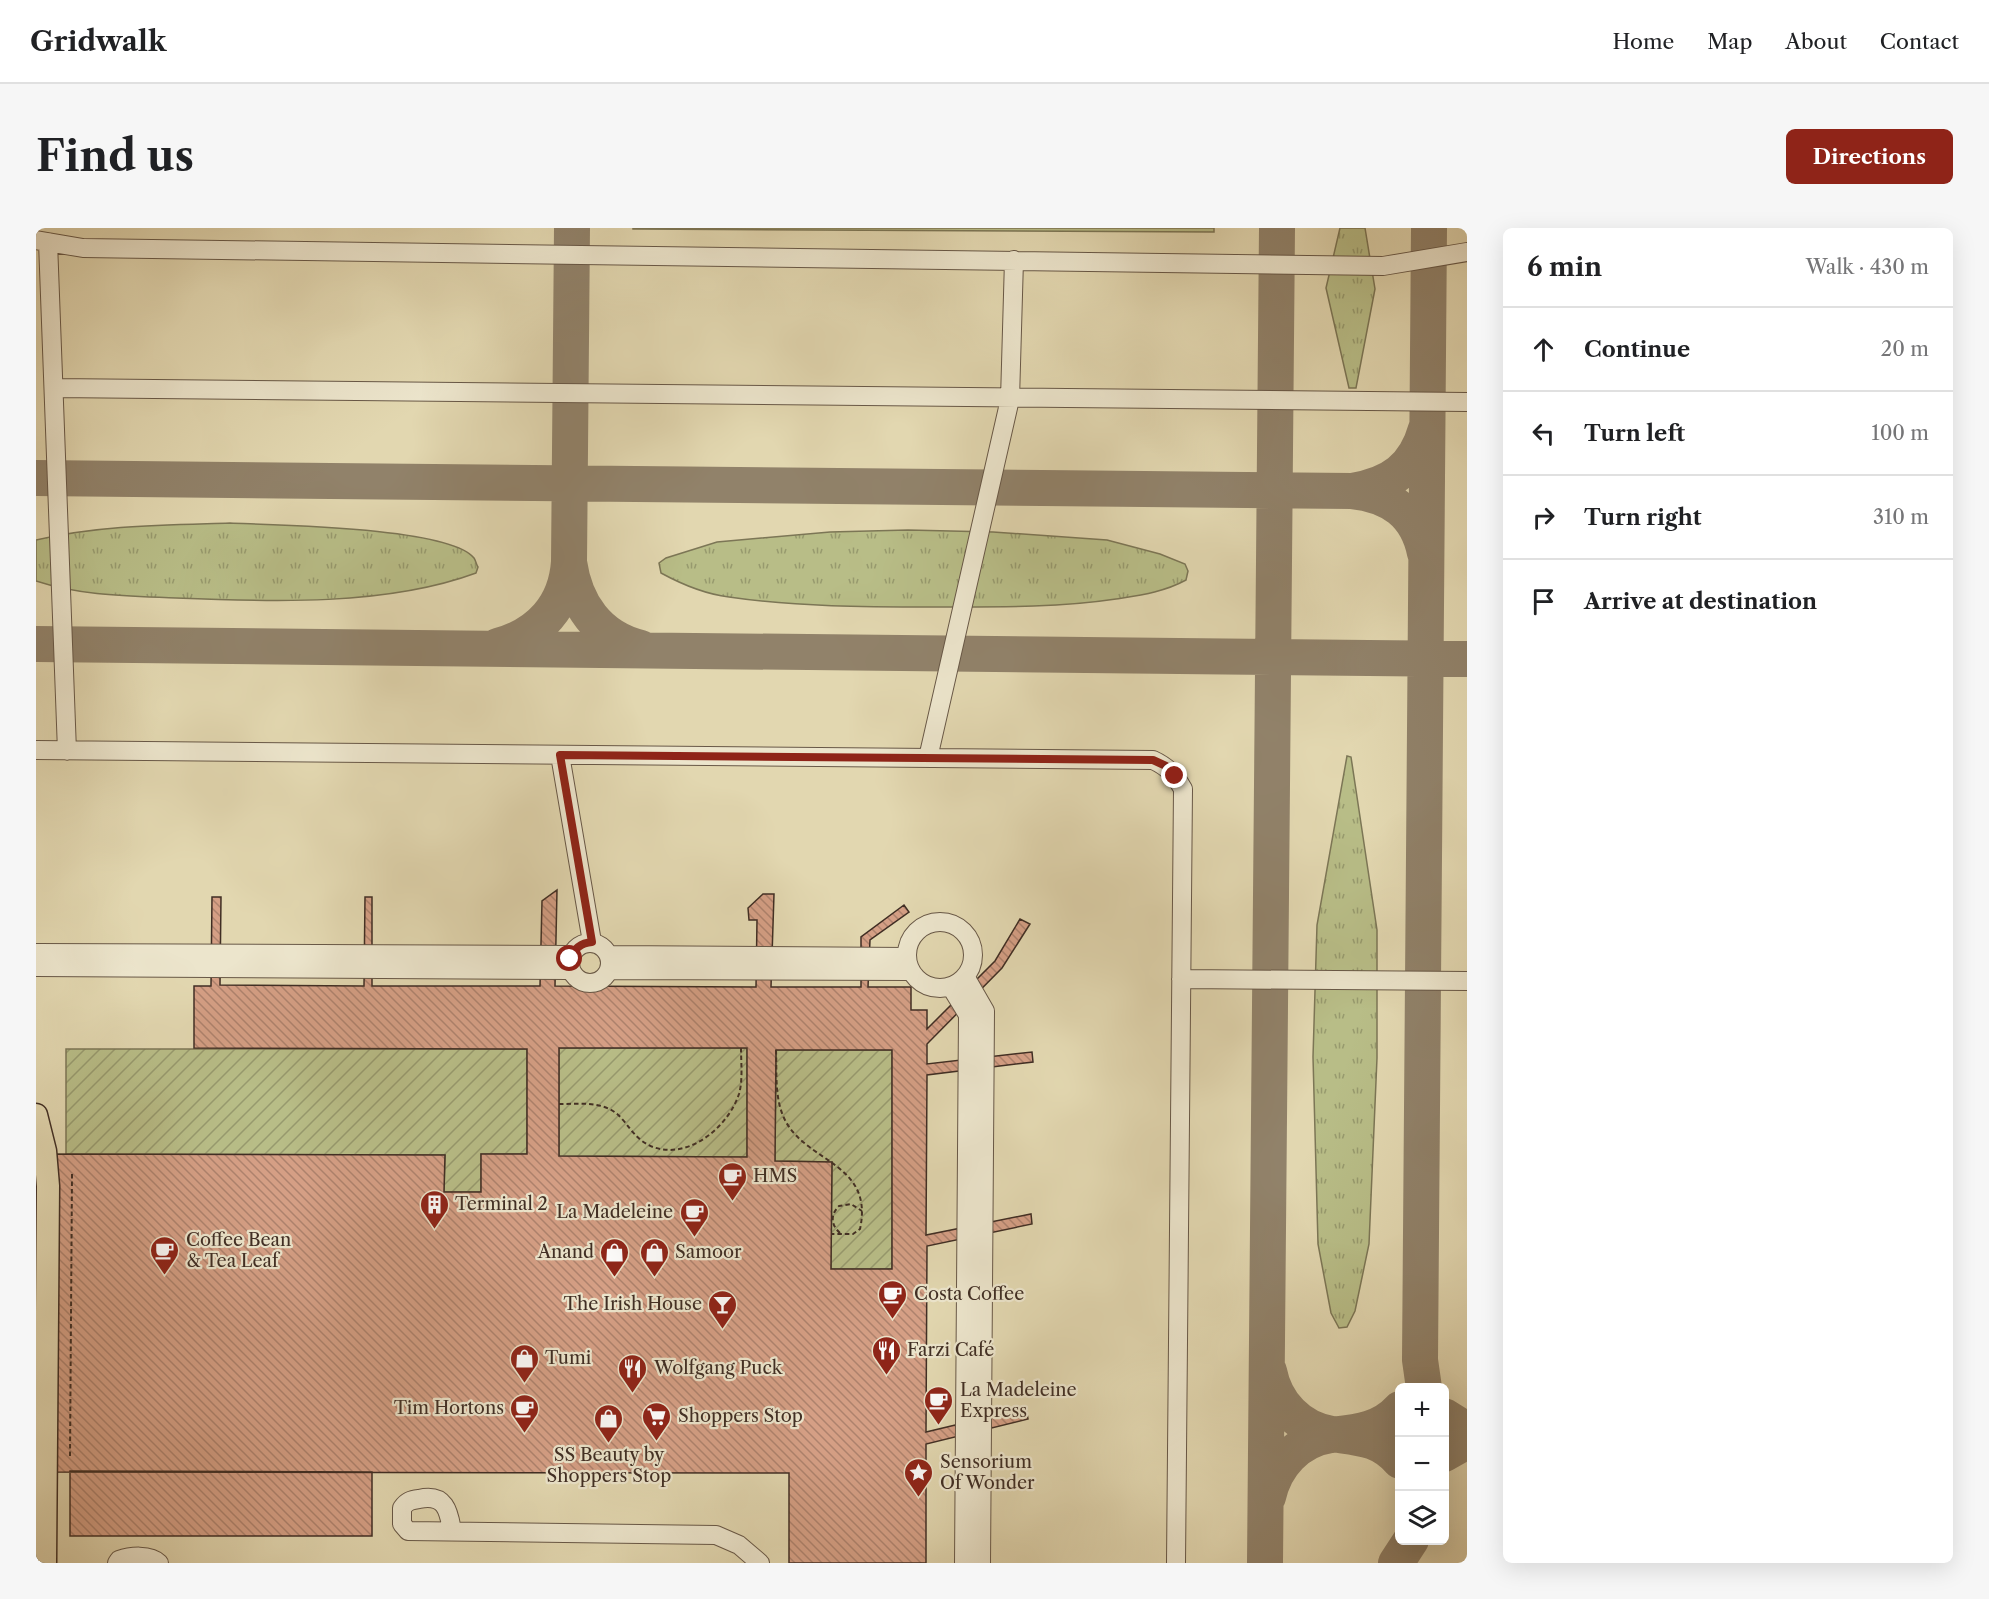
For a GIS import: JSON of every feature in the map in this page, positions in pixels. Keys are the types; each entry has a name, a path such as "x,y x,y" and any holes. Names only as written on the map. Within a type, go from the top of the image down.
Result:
{"main road":[{"path":"36,1115 45,1151 48,1186 45,1563"}],"lane":[{"path":"67,751 54,388 42,241 83,248 1383,266 1467,252"},
{"path":"928,758 1010,399 1014,260"},
{"path":"54,388 1467,402"},
{"path":"36,750 1153,760 1166,766 1183,789 1176,1563"},
{"path":"560,755 592,942"},
{"path":"932,923 948,923 962,929 971,942 972,964 958,982 943,988 927,986 920,982 909,964 908,945 917,931 932,923"},
{"path":"592,942 602,946 610,963 603,979 590,983 577,978 572,962 577,947 583,943 592,942"},
{"path":"36,953 572,962"},
{"path":"36,968 572,962"},
{"path":"610,963 909,964"},
{"path":"1182,979 1467,981"},
{"path":"958,982 968,1015 964,1563"},
{"path":"958,982 985,1011 981,1563"},
{"path":"452,1531 716,1535 739,1545 760,1563"},
{"path":"117,1563 125,1558 148,1557 159,1563"}],"path":[{"path":"559,1104 592,1103 606,1107 618,1114 640,1141 661,1149 676,1150 693,1144 713,1132 732,1110 740,1091 741,1048"},
{"path":"776,1050 778,1098 787,1125 801,1141 846,1174 856,1191 862,1211 860,1229 853,1234 831,1234"},
{"path":"70,1456 72,1174"},
{"path":"842,1234 833,1225 832,1217 836,1209 847,1204 855,1205 862,1211"}],"green space":[{"path":"1214,228 1214,232 633,229"},
{"path":"1340,228 1365,228 1375,289 1356,388 1349,388 1326,288"},
{"path":"230,523 359,530 432,540 458,548 474,558 478,567 476,573 441,584 405,591 289,601 123,596 70,590 36,581 36,540 84,531 157,525"},
{"path":"908,530 993,532 1107,540 1160,554 1185,564 1188,571 1186,580 1161,590 1093,602 1003,607 857,606 806,605 720,596 694,588 661,573 659,563 666,558 717,542 830,532"},
{"path":"1347,756 1351,757 1377,930 1377,1058 1369,1244 1355,1311 1347,1327 1339,1328 1331,1313 1318,1244 1313,1057 1317,925"},
{"path":"559,1048 747,1048 747,1157 559,1156"},
{"path":"66,1049 527,1049 527,1154 481,1154 481,1192 444,1192 445,1155 66,1154"},
{"path":"776,1050 892,1050 892,1269 831,1269 832,1162 775,1161"}],"building":[{"name":"Terminal 2","path":"557,890 555,986 756,987 757,920 749,920 748,908 763,894 774,894 771,987 861,987 861,937 904,905 909,912 870,940 868,987 911,987 911,1010 927,1010 927,1029 995,961 1020,919 1030,924 1002,968 927,1044 927,1064 1032,1052 1033,1062 927,1075 926,1235 1031,1214 1032,1224 927,1246 926,1432 1026,1408 1028,1419 926,1444 926,1563 789,1563 789,1473 36,1472 36,1154 445,1155 444,1192 481,1192 481,1154 527,1154 527,1049 194,1048 194,986 211,986 212,897 221,897 220,985 364,986 365,897 372,897 372,986 540,986 542,901","holes":["559,1048 747,1048 747,1157 559,1156","776,1050 892,1050 892,1269 831,1269 832,1162 775,1161"]},
{"path":"70,1471 372,1472 372,1536 70,1536"}],"taxiway":[{"path":"569,562 572,228"},
{"path":"1265,1563 1277,228"},
{"path":"1423,1383 1420,1360 1429,228"},
{"path":"1425,553 1416,527 1400,508 1378,497 1352,491 1378,484 1400,472 1415,454 1426,429"},
{"path":"36,478 1352,491"},
{"path":"498,646 526,634 548,616 562,592 569,562 577,592 591,617 612,636 641,648"},
{"path":"36,644 1467,659"},
{"path":"1269,1371 1272,1383 1283,1404 1290,1413 1309,1427 1332,1434 1369,1440 1395,1456"},
{"path":"1268,1497 1271,1485 1282,1465 1298,1448 1319,1438 1377,1426 1395,1414"},
{"path":"1449,1419 1467,1430"},
{"path":"1449,1451 1467,1441"},
{"path":"1396,1563 1408,1545"}],"place":[{"name":"HMS","path":"732,1202"},
{"name":"Terminal 2","path":"434,1230"},
{"name":"La Madeleine","path":"694,1238"},
{"name":"Coffee Bean & Tea Leaf","path":"165,1276"},
{"name":"Anand","path":"615,1278"},
{"name":"Samoor","path":"654,1278"},
{"name":"Costa Coffee","path":"893,1320"},
{"name":"The Irish House","path":"723,1330"},
{"name":"Farzi Café","path":"886,1376"},
{"name":"Tumi","path":"524,1384"},
{"name":"Wolfgang Puck","path":"633,1394"},
{"name":"La Madeleine Express","path":"939,1426"},
{"name":"Tim Hortons","path":"525,1434"},
{"name":"Shoppers Stop","path":"657,1442"},
{"name":"SS Beauty by Shoppers Stop","path":"609,1444"},
{"name":"Sensorium Of Wonder","path":"919,1498"}],"route":[{"path":"570,959 577,947 583,943 592,942 560,755 1153,760 1166,766 1175,776"}]}
